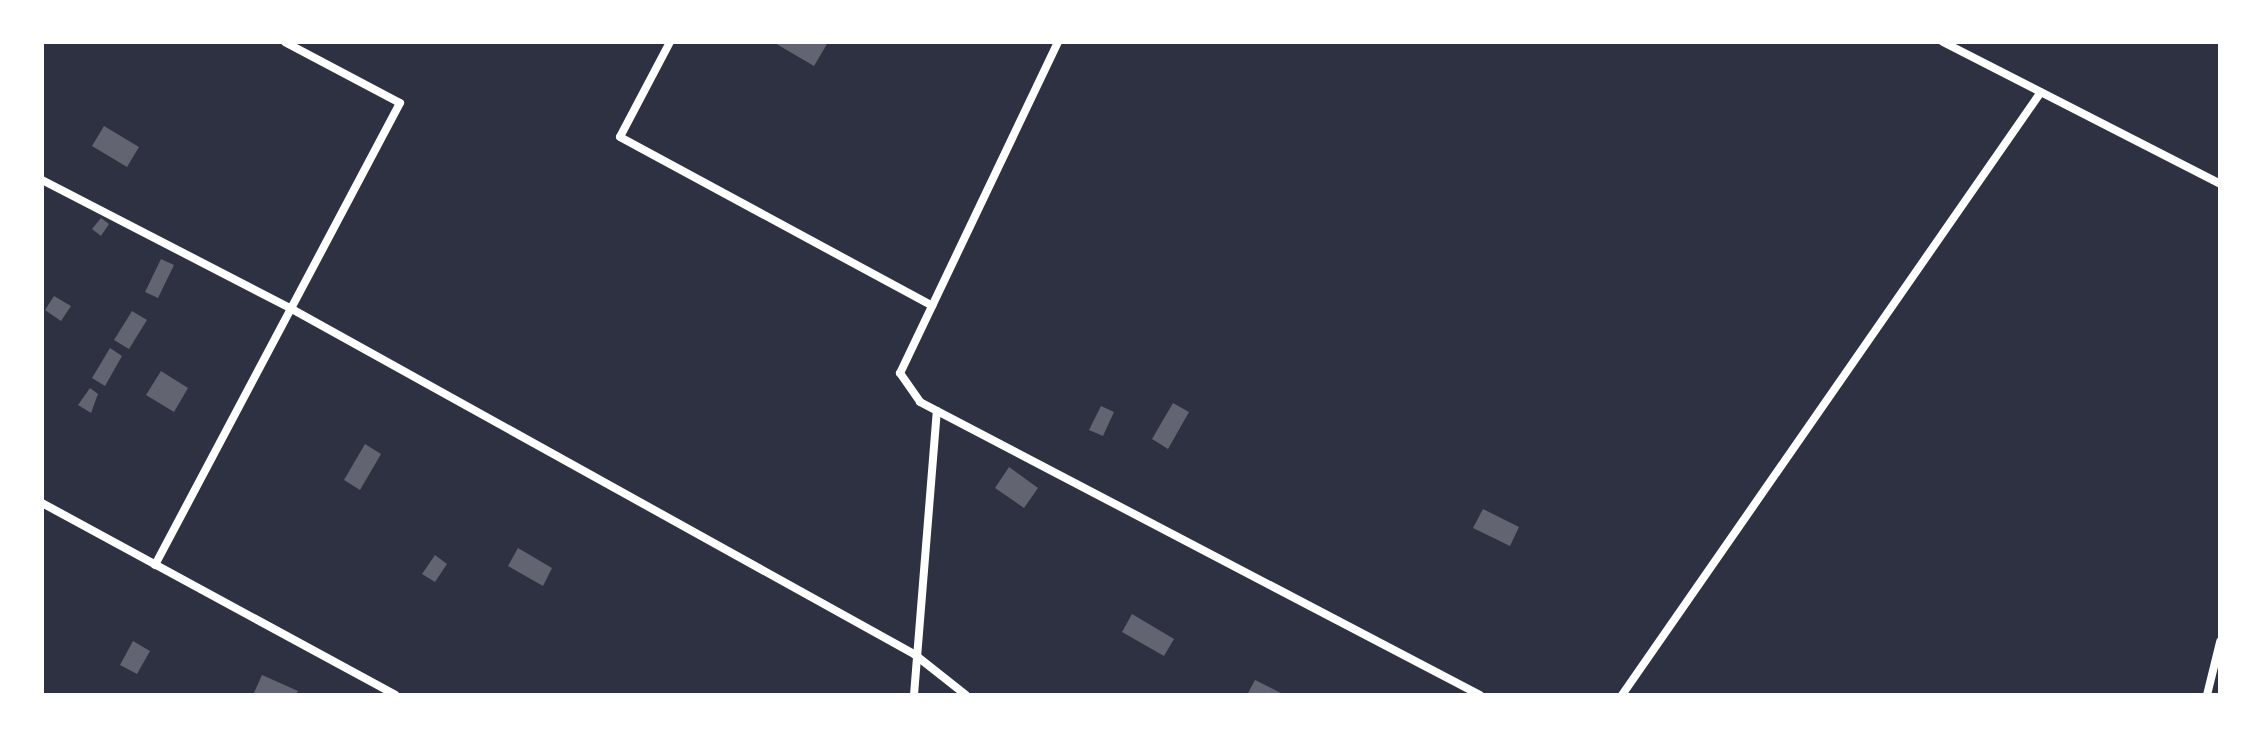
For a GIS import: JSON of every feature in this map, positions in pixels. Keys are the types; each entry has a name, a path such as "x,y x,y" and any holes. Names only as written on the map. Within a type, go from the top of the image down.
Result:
{"street":[{"path":"155,565 400,103 285,42"},
{"path":"670,42 620,137 932,306"},
{"path":"1058,42 900,373 920,402 1480,695"},
{"path":"1943,42 2220,184"},
{"path":"1622,695 2041,92"},
{"path":"42,180 290,308 914,654 966,695"},
{"path":"914,695 914,654 937,411"},
{"path":"42,503 395,695"},
{"path":"2207,695 2220,642"}],"building":[{"path":"773,42 823,42 827,44 814,66"},
{"path":"104,126 139,147 127,167 92,146"},
{"path":"101,218 109,224 101,236 92,229"},
{"path":"161,259 174,265 158,298 145,292"},
{"path":"54,296 71,306 61,321 45,310"},
{"path":"132,311 147,320 129,349 114,340"},
{"path":"110,348 122,356 105,386 92,378"},
{"path":"161,371 188,388 174,412 146,395"},
{"path":"90,388 98,394 91,413 78,405"},
{"path":"1173,403 1189,412 1168,449 1152,439"},
{"path":"1101,406 1114,412 1103,436 1089,430"},
{"path":"365,444 381,454 360,490 344,480"},
{"path":"1009,467 1038,488 1024,508 995,488"},
{"path":"1483,509 1519,527 1510,546 1473,528"},
{"path":"518,548 552,568 543,586 508,566"},
{"path":"435,555 447,564 435,582 422,574"},
{"path":"1132,614 1174,639 1164,656 1122,632"},
{"path":"133,641 150,651 137,674 120,665"},
{"path":"262,675 298,691 296,695 253,695"},
{"path":"1255,680 1285,695 1247,695"}]}
